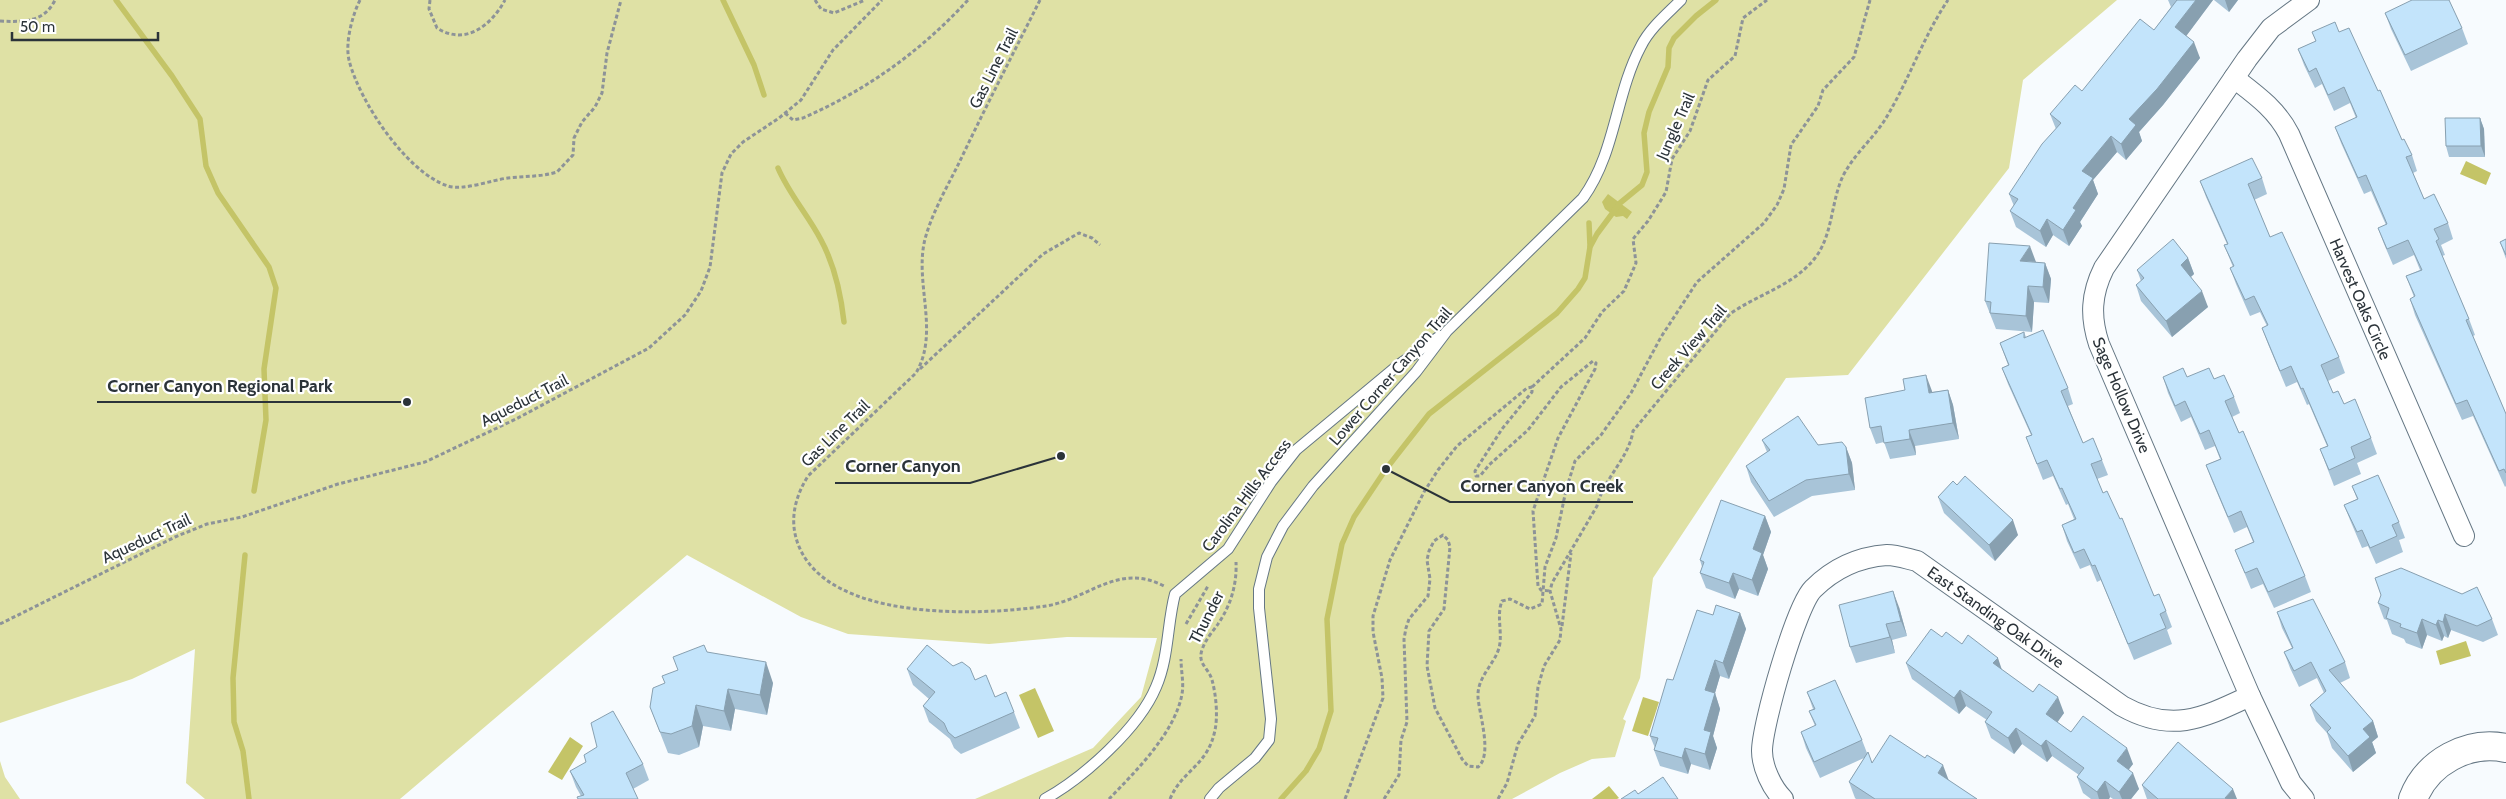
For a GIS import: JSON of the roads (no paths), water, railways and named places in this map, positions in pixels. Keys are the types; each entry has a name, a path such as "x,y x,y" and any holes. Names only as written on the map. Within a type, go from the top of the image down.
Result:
{"street":[{"name":"Sage Hollow Drive","path":"2304,799 2291,783 2250,696 2099,344 2092,318 2094,292 2104,268 2234,78 2271,28 2282,17 2309,0"},
{"name":"Harvest Oaks Circle","path":"2234,78 2265,101 2283,122 2464,536"},
{"name":"East Standing Oak Drive","path":"1783,799 1774,790 1762,753 1766,717 1797,620 1811,591 1829,574 1856,560 1889,555 1917,561 2122,706 2143,716 2166,721 2192,720 2205,717 2250,696"},
{"path":"2413,798 2431,771 2455,754 2484,746 2506,748"}],"lane":[{"name":"Lower Corner Canyon Trail","path":"1210,799 1219,788 1255,758 1269,740 1271,731 1259,608 1259,589 1267,557 1283,526 1313,486 1416,372 1448,332 1574,208 1595,181 1604,162 1629,76 1641,46 1661,20 1681,0"},
{"name":"Carolina Hills Access","path":"1045,799 1082,775 1136,719 1148,703 1156,686 1166,652 1175,594 1228,549 1270,482 1296,450 1397,366 1448,332"}],"waterway":[{"path":"116,0 172,76 200,119 206,166 218,193 269,267 276,288 264,369 266,420 254,491"},
{"path":"723,0 754,65 764,95"},
{"path":"1281,799 1306,771 1319,749 1331,711 1327,619 1342,544 1354,517 1386,469 1429,414 1557,313 1578,289 1585,278 1590,247 1597,234 1620,203 1642,185 1647,172 1644,133 1649,112 1668,67 1669,48 1674,38 1696,16 1716,0"},
{"path":"778,168 826,249 836,280 844,322"},
{"path":"1589,223 1590,246"},
{"path":"245,555 233,678 234,722 243,751 249,799"}],"place":[{"name":"Corner Canyon Regional Park","path":"407,402"},
{"name":"Corner Canyon","path":"1061,456"},
{"name":"Corner Canyon Creek","path":"1386,469"}]}
